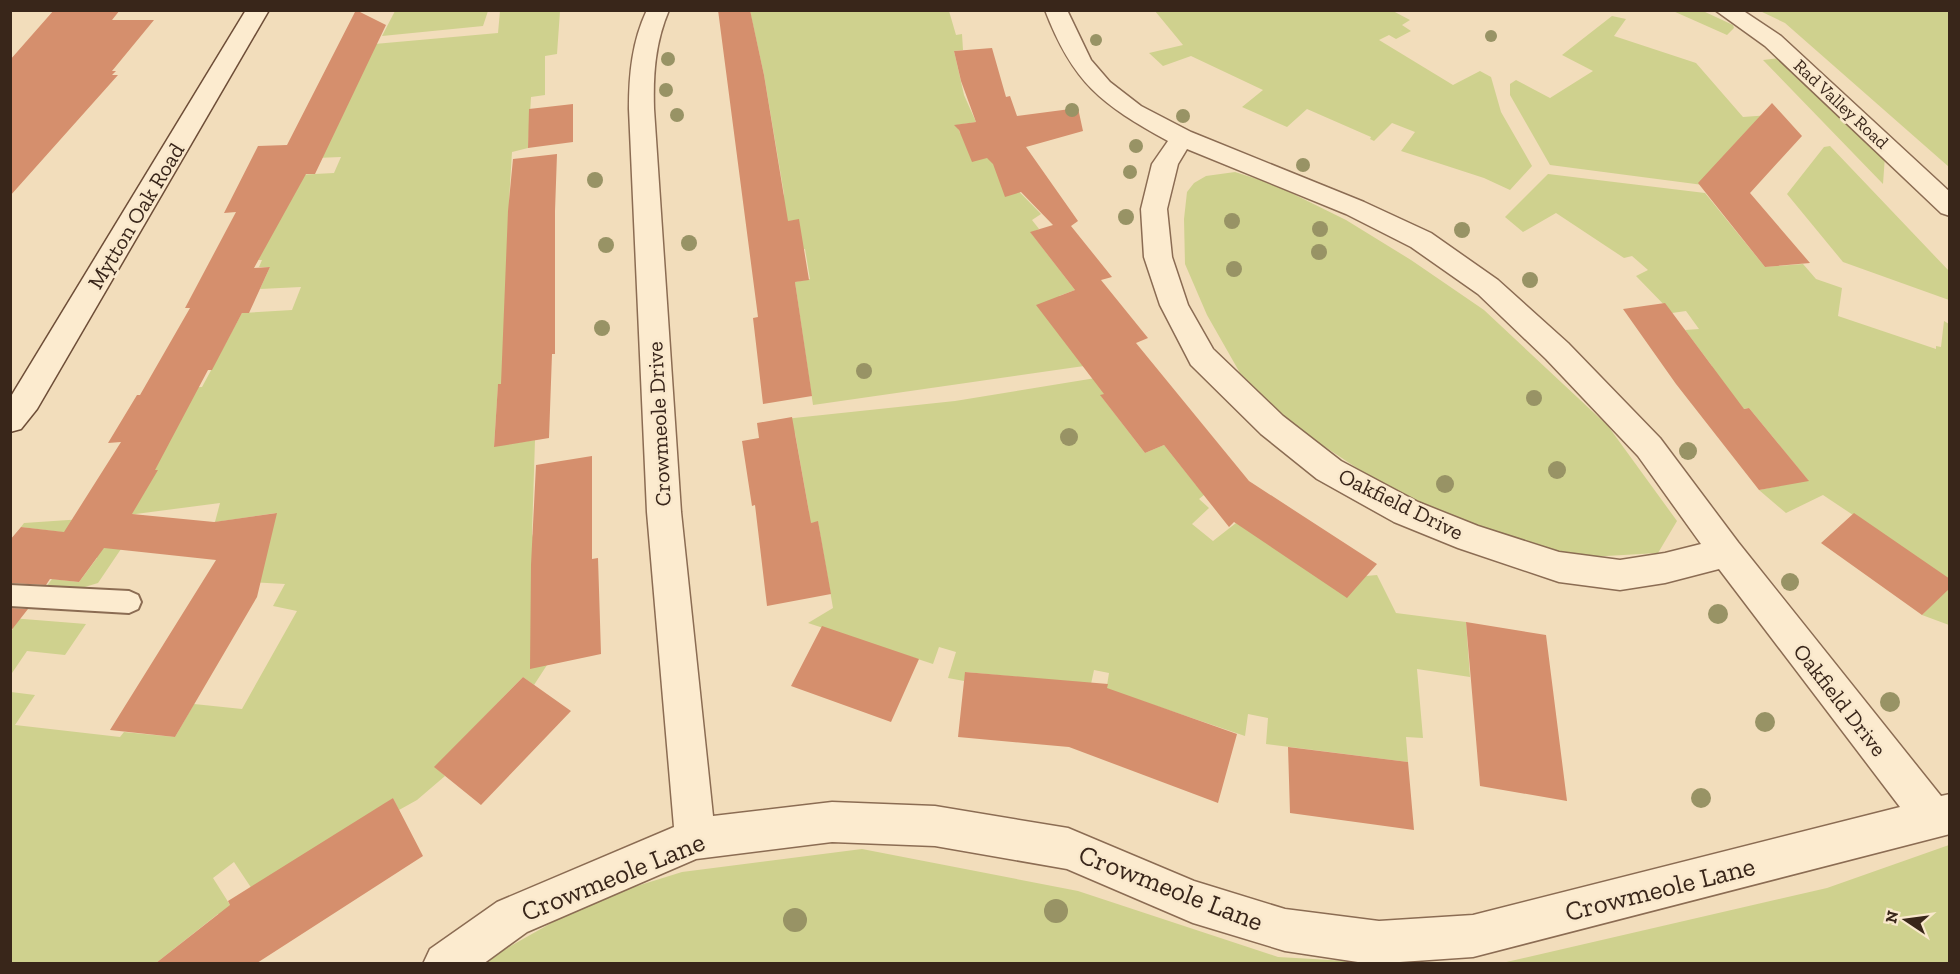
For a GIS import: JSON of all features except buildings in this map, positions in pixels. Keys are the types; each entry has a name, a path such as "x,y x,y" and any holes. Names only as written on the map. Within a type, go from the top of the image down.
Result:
{"street":[{"name":"Mytton Oak Road","path":"16,407 258,10"},
{"name":"Crowmeole Drive","path":"658,10 643,54 641,87 664,512 695,839"},
{"name":"Oakfield Drive","path":"1056,10 1065,33 1081,62 1101,87 1132,111 1182,138 1355,208 1421,240 1488,287 1557,351 1649,447 1726,552 1941,816"},
{"name":"Rad Valley Road","path":"1726,10 1784,51 1950,207"},
{"name":"Oakfield Drive","path":"1182,138 1165,164 1154,209 1158,257 1174,305 1203,357 1272,425 1329,470 1406,512 1470,538 1558,567 1620,575 1665,568 1726,552"},
{"name":"Crowmeole Lane","path":"445,963 512,917 695,839 832,822 935,826 1068,849 1193,902 1285,930 1378,943 1473,936 1941,816"}],"lane":[{"path":"10,596 129,602"}],"green space":[{"path":"395,10 488,11 483,26 382,36"},
{"path":"500,11 560,11 557,54 545,56 545,95 531,97 528,148 512,152 509,201 510,382 498,385 494,446 535,440 532,534 543,568 531,571 531,660 547,665 534,685 523,677 435,767 445,776 417,800 399,810 393,798 258,898 234,862 213,878 237,916 218,914 156,963 11,964 11,692 35,695 15,725 120,737 124,732 175,737 194,704 242,709 297,611 273,606 285,584 218,580 276,513 215,522 220,503 128,515 144,515 98,583 75,590 46,587 52,579 79,582 97,558 85,535 21,527 24,523 113,517 142,470 177,388 202,387 242,313 292,310 301,287 260,289 270,267 259,267 262,260 258,260 296,175 334,173 341,157 316,158 352,46 498,33"},
{"path":"750,11 949,11 956,35 962,34 963,50 954,51 964,95 976,122 957,125 960,133 979,130 996,168 1041,214 1032,220 1039,229 1031,233 1075,290 1059,296 1119,361 813,405 795,282 810,279 805,249 789,251 799,220 768,223 784,194 764,75"},
{"path":"1155,11 1393,11 1410,20 1402,25 1411,31 1396,39 1389,35 1379,40 1453,85 1480,71 1491,77 1501,112 1532,166 1510,190 1484,178 1401,151 1415,132 1392,123 1374,141 1370,139 1371,137 1307,109 1287,127 1242,107 1263,90 1191,56 1163,66 1149,53 1183,45"},
{"path":"1673,11 1703,11 1733,25 1734,28 1727,35"},
{"path":"1760,11 1949,11 1949,167 1785,23"},
{"path":"1612,16 1626,19 1614,36 1696,63 1743,117 1782,114 1749,191 1550,165 1510,95 1510,84 1516,80 1550,98 1593,71 1562,55"},
{"path":"1780,58 1885,156 1883,184 1763,60"},
{"path":"1830,146 1949,271 1949,300 1843,262 1787,194 1824,147"},
{"path":"1235,172 1273,184 1346,220 1411,260 1484,310 1608,426 1677,521 1658,553 1571,558 1480,530 1387,488 1298,429 1240,373 1207,315 1185,264 1184,219 1187,192 1194,183 1206,176"},
{"path":"1548,174 1705,193 1765,267 1803,264 1816,279 1842,288 1838,316 1936,349 1936,346 1941,347 1944,321 1949,324 1949,579 1823,495 1786,513 1759,490 1808,480 1749,408 1743,409 1732,396 1691,403 1685,391 1668,372 1712,366 1685,330 1699,329 1686,311 1672,313 1636,276 1648,270 1632,256 1624,258 1556,213 1523,232 1505,217"},
{"path":"1108,376 1118,388 1101,396 1145,453 1164,445 1196,485 1205,481 1210,490 1199,499 1209,508 1192,524 1213,541 1236,523 1366,576 1377,575 1396,613 1466,622 1470,677 1417,669 1423,738 1406,737 1408,762 1266,744 1268,718 1248,714 1245,736 1127,696 1103,711 1109,673 1094,670 1091,684 966,672 964,681 948,678 956,652 939,647 933,664 808,623 833,608 818,522 791,526 809,512 795,433 775,420 955,401"},
{"path":"1949,588 1949,625 1922,615"},
{"path":"11,618 86,624 65,655 27,651 10,676 10,632 13,629"},
{"path":"1949,845 1949,963 1502,963 1827,888"},
{"path":"862,849 1078,891 1278,957 1383,963 479,964 592,900 682,872"}]}
